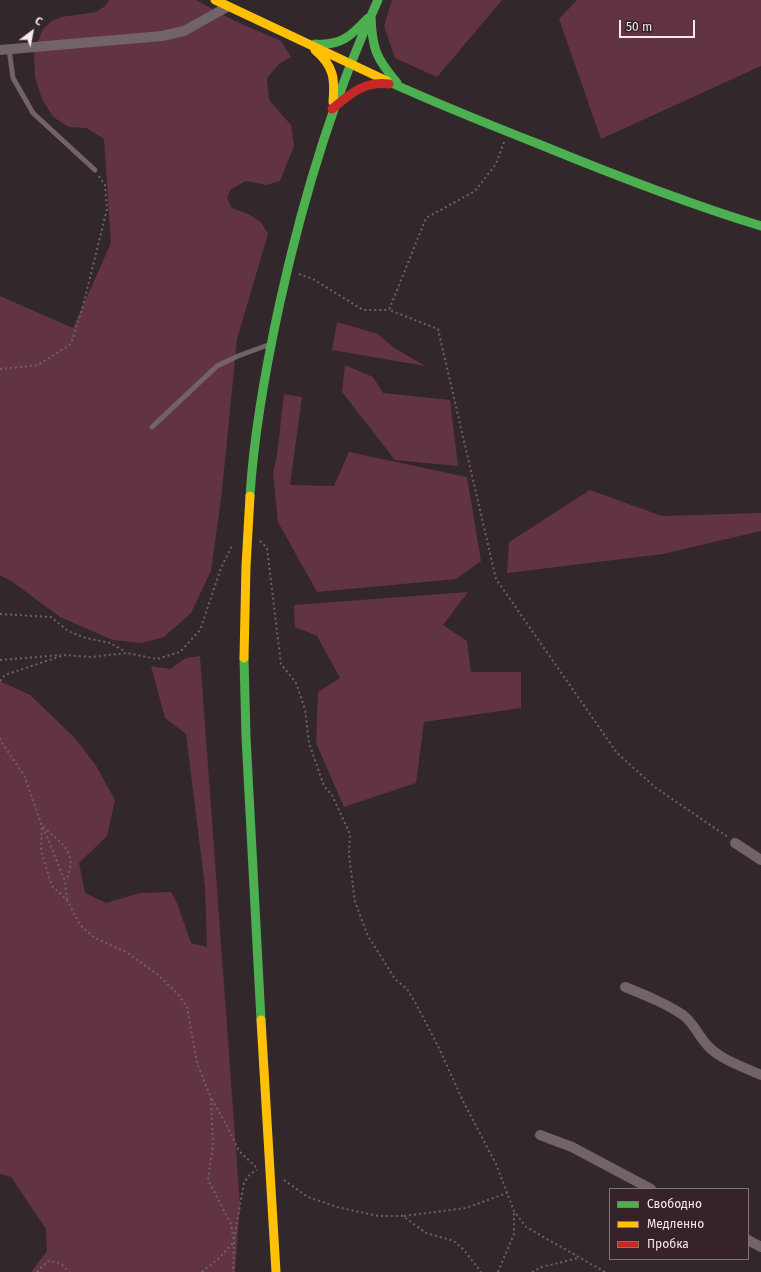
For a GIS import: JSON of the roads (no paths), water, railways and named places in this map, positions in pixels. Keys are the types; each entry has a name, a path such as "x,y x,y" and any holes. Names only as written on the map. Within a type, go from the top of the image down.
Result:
{"main road":[{"path":"215,0 227,7 399,86 508,132 632,182 719,213 761,226"},
{"path":"276,1272 259,985 246,691 245,607 248,530 254,453 260,404 272,344 310,180 332,109 370,15 378,0"},
{"path":"305,42 328,45 342,41 350,36 370,15"},
{"path":"370,15 373,48 378,60 399,86"},
{"path":"305,42 320,54 332,71 334,81 332,109"},
{"path":"332,109 352,92 362,86 382,82 399,86"}],"street":[{"path":"4,50 162,36 184,31 227,7"},
{"path":"735,843 761,860"},
{"path":"625,987 656,1000 684,1016 707,1045 720,1055 761,1075"},
{"path":"540,1135 572,1147 649,1188"},
{"path":"749,1240 761,1246"}],"lane":[{"path":"4,50 13,78 33,113 95,170"},
{"path":"152,427 217,366 238,356 272,344"}]}
